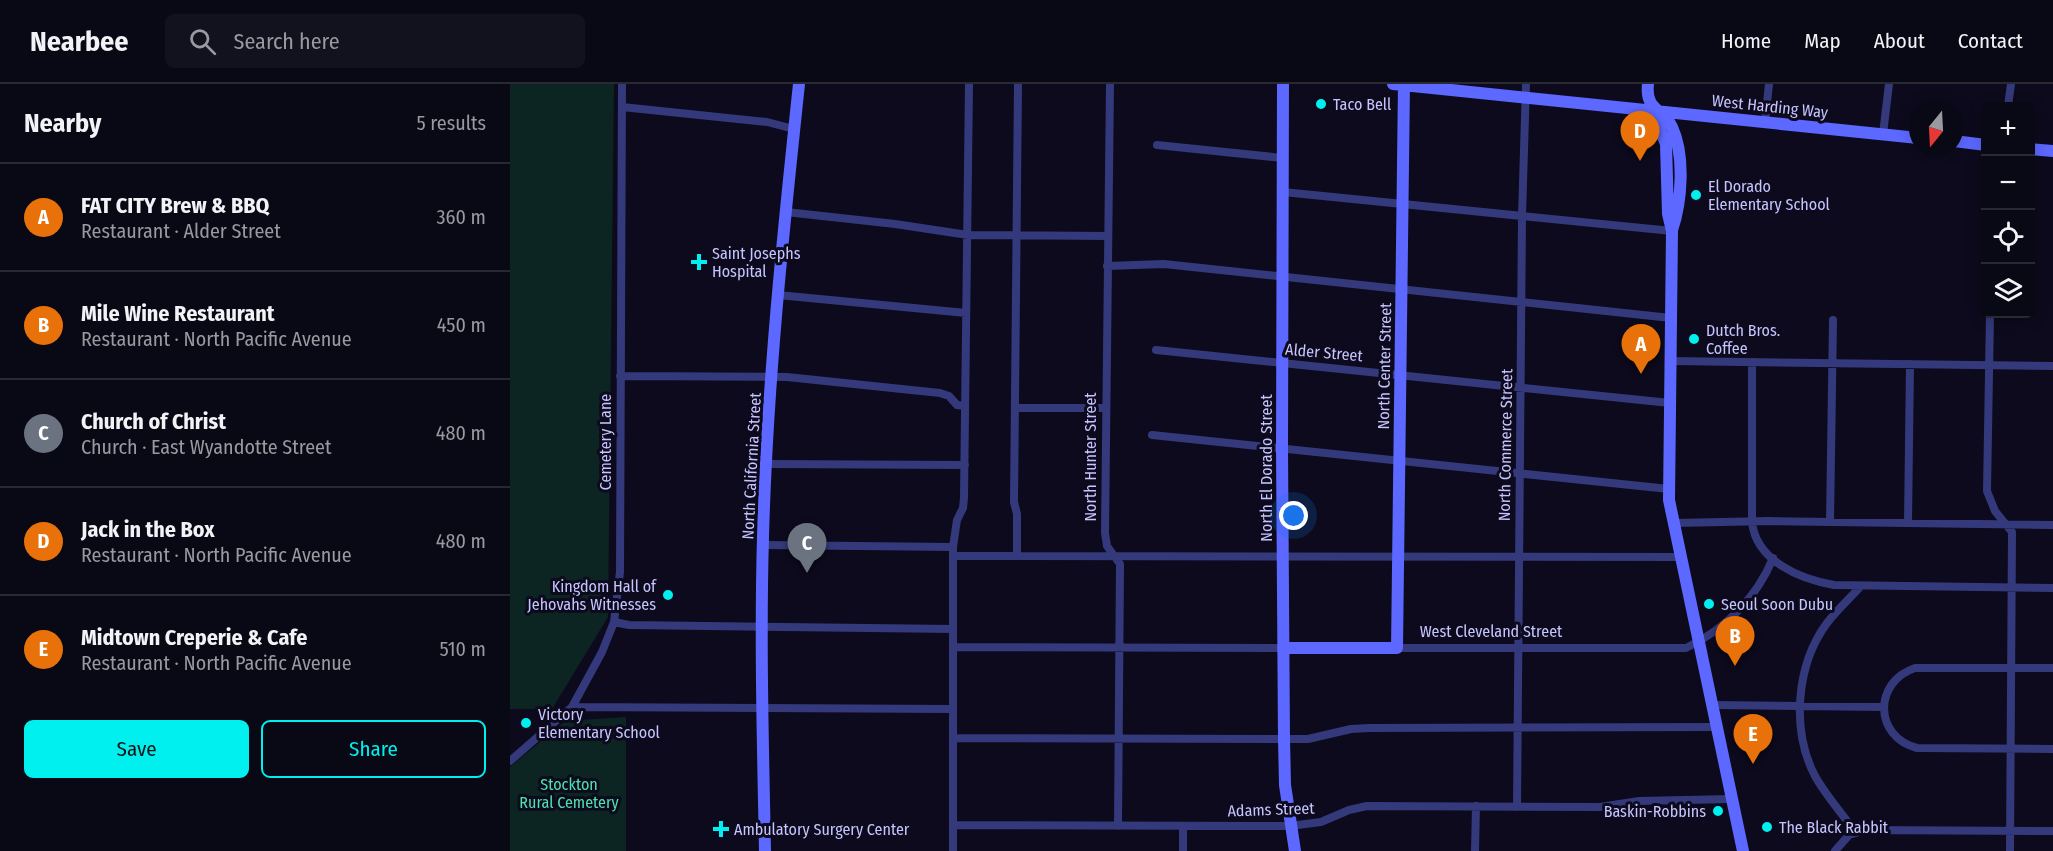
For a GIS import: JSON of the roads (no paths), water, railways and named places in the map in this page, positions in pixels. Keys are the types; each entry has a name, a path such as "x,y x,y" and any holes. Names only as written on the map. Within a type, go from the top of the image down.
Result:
{"street":[{"name":"Cemetery Lane","path":"510,761 572,707 602,652 615,622 620,572 622,84"},
{"name":"North California Street","path":"765,851 762,708 763,545 778,295 799,84"},
{"path":"953,851 953,551 957,520 963,508 964,498 969,84"},
{"path":"1017,556 1017,514 1014,502 1018,84"},
{"name":"North Hunter Street","path":"1110,84 1105,533 1107,546 1120,564 1118,826"},
{"name":"North El Dorado Street","path":"1283,84 1284,739 1285,785 1295,851"},
{"name":"West Harding Way","path":"1400,84 1909,137"},
{"name":"North Center Street","path":"1397,648 1402,203 1400,84"},
{"name":"North Commerce Street","path":"1517,807 1522,216 1526,84"},
{"path":"1648,84 1647,93 1650,104 1671,124 1676,139 1680,170 1677,215 1672,231"},
{"path":"1765,122 1769,84"},
{"path":"1883,134 1889,84"},
{"path":"2009,102 2011,84"},
{"path":"622,107 767,122 795,129"},
{"path":"1657,111 1658,125 1666,144 1668,214 1672,231 1669,500 1743,851"},
{"path":"1676,139 1681,127 1693,115"},
{"path":"1963,142 1981,144"},
{"path":"1157,145 1283,158"},
{"path":"2035,149 2053,151"},
{"path":"1283,192 1672,231"},
{"path":"786,212 968,235 1107,236"},
{"path":"1107,266 1164,264 1671,318"},
{"path":"778,295 966,313"},
{"path":"1990,318 1988,491 1991,503 2012,532 2010,851"},
{"path":"1830,522 1833,320"},
{"name":"Alder Street","path":"1156,350 1670,403"},
{"path":"1671,361 2053,366"},
{"path":"1752,362 1753,534 1757,542 1773,558 1790,570 1814,581 1834,585 2053,588"},
{"path":"1908,523 1910,364"},
{"path":"620,376 772,376 940,393 949,396 957,405 965,406"},
{"path":"1015,408 1106,408"},
{"path":"1152,435 1669,489"},
{"path":"767,464 965,465"},
{"path":"1674,523 1830,522 2053,525"},
{"path":"763,545 953,551 1017,556 1681,556"},
{"path":"1698,642 1735,614 1766,574 1773,558"},
{"path":"1855,832 1823,789 1810,765 1801,731 1800,706 1804,676 1821,633 1861,586"},
{"path":"615,622 629,626 953,629"},
{"name":"West Cleveland Street","path":"1283,648 1686,648 1698,642"},
{"path":"953,647 1283,648"},
{"path":"2053,668 1922,667 1912,669 1893,681 1883,707 1890,729 1900,741 1911,746 1926,749 2053,749"},
{"path":"1713,705 1883,707"},
{"path":"572,707 953,709"},
{"path":"953,738 1308,739 1351,729 1717,727"},
{"name":"Adams Street","path":"953,825 1290,826 1321,822 1349,810 1366,806 1600,807 1639,801 1731,799"},
{"path":"1475,851 1476,806"},
{"path":"1183,851 1184,826"},
{"path":"1834,851 1843,839 1855,832 1878,829 2053,831"}],"place":[{"name":"Taco Bell","path":"1321,104"},
{"name":"Jack in the Box","path":"1640,161"},
{"name":"El Dorado Elementary School","path":"1696,195"},
{"name":"Saint Josephs Hospital","path":"699,262"},
{"name":"Dutch Bros. Coffee","path":"1694,339"},
{"name":"FAT CITY Brew & BBQ","path":"1641,374"},
{"name":"Church of Christ","path":"807,573"},
{"name":"Kingdom Hall of Jehovahs Witnesses","path":"668,595"},
{"name":"Seoul Soon Dubu","path":"1709,604"},
{"name":"Mile Wine Restaurant","path":"1735,666"},
{"name":"Victory Elementary School","path":"526,723"},
{"name":"Midtown Creperie & Cafe","path":"1753,764"},
{"name":"Baskin-Robbins","path":"1718,811"},
{"name":"The Black Rabbit","path":"1767,827"},
{"name":"Ambulatory Surgery Center","path":"721,829"}],"park label":[{"name":"Stockton Rural Cemetery","path":"569,793"}]}
